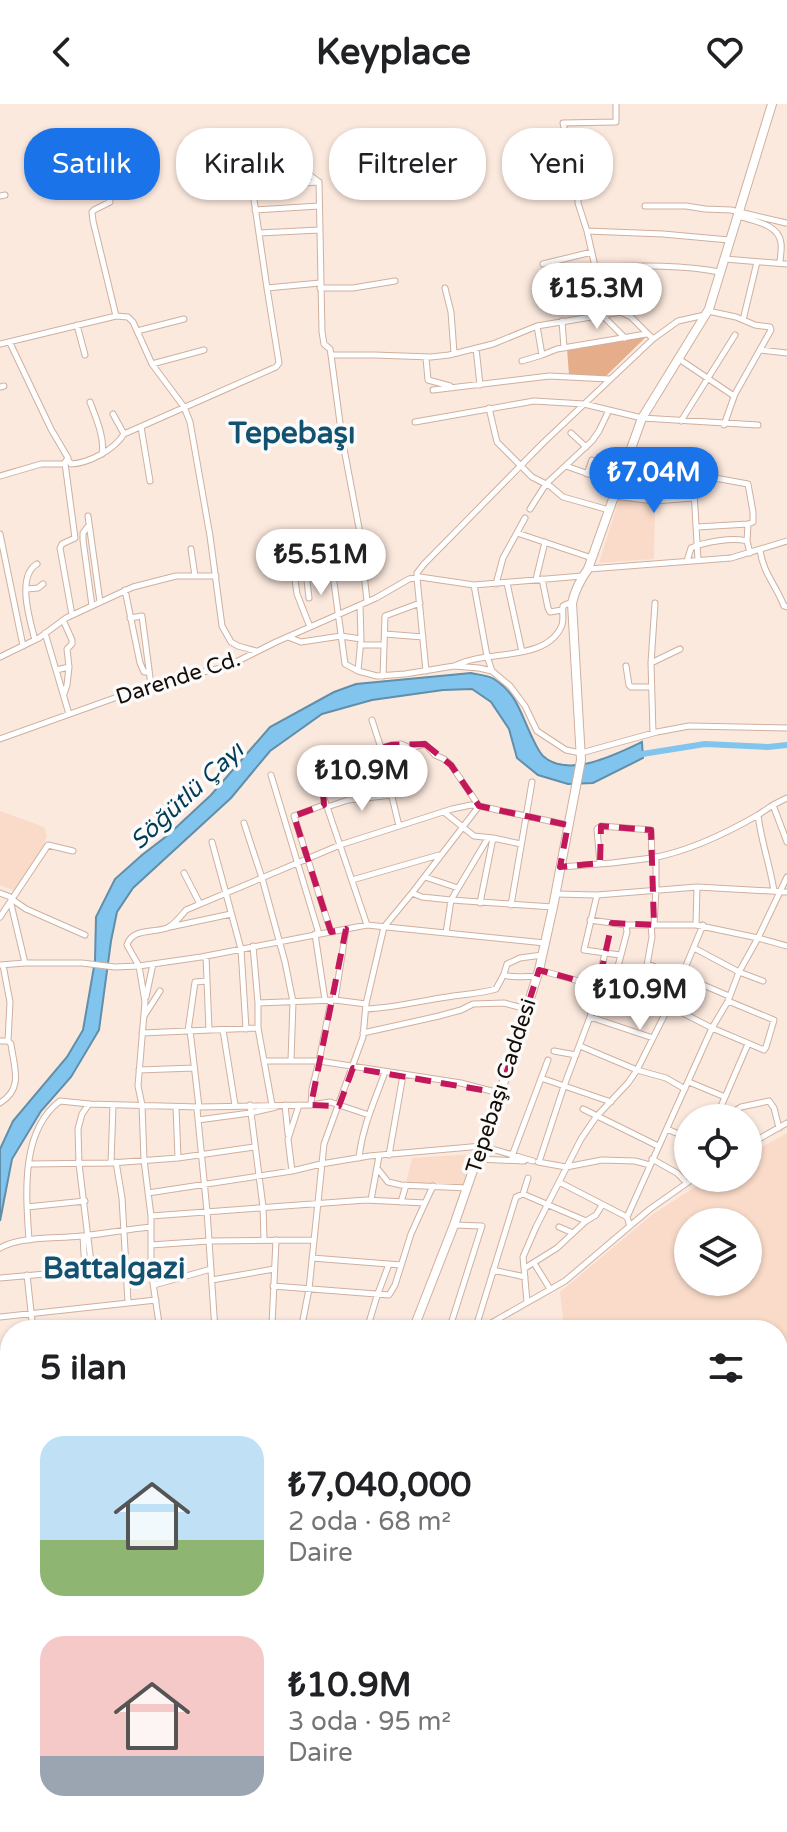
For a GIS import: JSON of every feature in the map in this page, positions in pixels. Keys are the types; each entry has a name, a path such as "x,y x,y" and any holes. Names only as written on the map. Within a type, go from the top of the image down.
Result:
{"main road":[{"path":"572,603 592,558 642,418 707,313 772,104"},
{"name":"Tepebaşı Caddesi","path":"417,1320 500,1093 538,974 553,907 581,756 572,603"}],"street":[{"path":"616,104 616,122 563,123 578,203 599,284 603,316 625,338"},
{"path":"313,178 319,182"},
{"path":"313,182 319,182"},
{"path":"319,182 322,332 324,344 330,349 367,601"},
{"path":"110,200 92,212 116,316"},
{"path":"0,476 48,463 81,463 102,454 121,440 124,434 276,367 279,363 254,200"},
{"path":"255,210 319,206"},
{"path":"645,206 686,206 786,223"},
{"path":"725,259 783,264 781,240 777,234 767,225 738,214"},
{"path":"259,233 319,230"},
{"path":"587,231 730,240"},
{"path":"543,264 592,252"},
{"path":"743,320 757,262"},
{"path":"595,267 688,268 720,272"},
{"path":"267,288 353,288 395,281"},
{"path":"599,284 655,285"},
{"path":"445,288 451,312 454,354"},
{"path":"331,355 426,357 454,354 493,344 537,326 621,312 631,317 653,339"},
{"path":"426,671 417,573 584,404 653,339 678,321 707,313 770,327 770,335 734,396 724,425"},
{"path":"0,344 116,316 128,317 133,322 152,364 184,407 192,436 222,626 231,642 257,652"},
{"path":"137,331 184,319"},
{"path":"562,321 564,348"},
{"path":"77,325 85,355"},
{"path":"537,326 542,355"},
{"path":"522,361 564,348 646,334"},
{"path":"681,421 735,335"},
{"path":"10,343 66,462 75,538 60,548 72,615"},
{"path":"476,348 480,385"},
{"path":"152,364 204,350"},
{"path":"760,350 787,353"},
{"path":"426,357 428,380 455,388"},
{"path":"679,359 734,396"},
{"path":"433,390 549,376 610,379"},
{"path":"415,422 534,401 584,404 642,418 758,425"},
{"path":"90,402 104,448 102,454"},
{"path":"489,408 497,442 532,477 563,497 609,510"},
{"path":"530,509 546,484 599,431 609,410"},
{"path":"113,414 124,434"},
{"path":"141,427 150,481"},
{"path":"571,433 586,447"},
{"path":"587,474 592,460"},
{"path":"566,466 618,485"},
{"path":"625,467 748,484 753,522 697,527"},
{"path":"693,474 698,560"},
{"path":"614,496 654,501 694,498"},
{"path":"88,516 100,602"},
{"path":"496,584 503,558 525,518"},
{"path":"90,524 83,533 83,540 92,606"},
{"path":"748,524 750,553"},
{"path":"517,533 592,558"},
{"path":"0,534 23,646"},
{"path":"687,561 691,548 697,545 739,539 747,541"},
{"path":"417,578 474,585 507,583 731,558 787,541"},
{"path":"545,542 539,579 548,608 550,612 562,610 572,603"},
{"path":"310,627 297,594 292,559 296,554 330,553 361,547"},
{"path":"191,549 195,576"},
{"path":"760,550 763,567 787,607"},
{"path":"330,553 345,664 349,668 383,676 454,666 492,671 510,686 525,706 537,731 581,756 653,733 698,725 787,728"},
{"path":"304,554 309,598"},
{"path":"35,640 27,605 27,589 28,572 37,564"},
{"path":"0,657 35,640 72,615 133,587 176,576 216,576"},
{"name":"Darende Cd.","path":"0,739 165,680 226,667 360,606 409,579 417,578"},
{"path":"507,583 522,652"},
{"path":"27,589 43,584"},
{"path":"474,585 492,671"},
{"path":"125,590 140,663 144,672 149,672"},
{"path":"383,676 385,616 420,603"},
{"path":"653,733 651,663 655,603"},
{"path":"358,671 360,606"},
{"path":"454,666 465,660 522,652 541,646 557,634 564,618 562,610"},
{"path":"130,618 142,616 151,685"},
{"path":"63,620 72,640 67,649 69,667 63,695"},
{"path":"45,633 69,714"},
{"path":"385,634 423,637"},
{"path":"287,637 301,642 341,636 384,645"},
{"path":"651,663 680,649"},
{"path":"626,666 631,687 651,687"},
{"path":"56,670 69,667"},
{"path":"372,720 399,826"},
{"path":"367,925 327,806 322,778 331,771 381,752 391,745 401,744 410,748 425,744 451,765 479,806"},
{"path":"271,775 317,934 330,1001"},
{"path":"511,905 532,782"},
{"path":"331,932 294,816 348,800 392,795"},
{"path":"560,867 676,853 696,846 787,798"},
{"path":"169,927 186,910 340,845 471,805 568,825"},
{"path":"773,805 787,842"},
{"path":"302,1320 309,1289 324,1144 363,1033 384,927 479,806"},
{"path":"444,812 474,836 521,844"},
{"path":"758,815 776,891"},
{"path":"244,823 280,941 293,1002 291,1060"},
{"path":"600,863 597,829 601,826 651,830 656,889 644,982 616,974 626,925"},
{"path":"446,933 451,900 490,838"},
{"path":"480,903 490,838"},
{"path":"212,842 241,949 246,1029"},
{"path":"0,917 48,845 73,851"},
{"path":"352,880 442,854"},
{"path":"184,873 200,904"},
{"path":"425,877 458,889"},
{"path":"630,1226 627,1217 658,1146 712,1028 758,938 776,891 787,877"},
{"path":"527,1302 523,1257 581,1139 637,1070 669,1006 694,948 700,925 697,887"},
{"path":"555,894 597,895 697,887 787,892"},
{"path":"0,893 26,909 85,935"},
{"path":"412,893 422,897 480,903 553,907"},
{"path":"597,895 584,950 620,955"},
{"path":"12,900 25,963"},
{"path":"145,1002 139,966 127,945 130,938 136,934 231,914"},
{"path":"590,920 626,925 700,925 787,946"},
{"path":"0,1103 9,1097 16,1086 11,1044 8,1041 10,1002 2,965 82,963 139,966 367,925 545,943"},
{"path":"311,1105 346,929"},
{"path":"198,1120 273,1109 258,1028 253,946"},
{"path":"694,948 763,981"},
{"path":"536,1162 590,1017 605,953"},
{"path":"258,1003 330,1001 380,1008 482,993 496,989 507,964 542,955"},
{"path":"206,956 209,1030"},
{"path":"153,964 145,1002 138,1086 159,1320"},
{"path":"504,975 513,978 538,974 598,986 669,1006 764,1050 774,1020 648,964"},
{"path":"207,981 195,982 189,1030 199,1107 214,1320"},
{"path":"144,1017 160,991"},
{"path":"363,1033 439,1016 473,1004 504,1003 527,1009"},
{"path":"590,1017 653,1038"},
{"path":"142,1033 258,1028"},
{"path":"223,1030 235,1105"},
{"path":"0,1041 8,1041"},
{"path":"722,1104 748,1044"},
{"path":"580,1046 637,1070 666,1078 685,1089"},
{"path":"554,1051 576,1055"},
{"path":"511,1158 548,1060"},
{"path":"264,1061 319,1061 461,1083 500,1093"},
{"path":"139,1070 194,1068"},
{"path":"359,1158 369,1115 385,1072"},
{"path":"389,1155 403,1075"},
{"path":"541,1078 611,1102"},
{"path":"689,1082 725,1097"},
{"path":"29,1240 29,1164 41,1122 49,1109 60,1101 176,1107 330,1102 369,1115"},
{"path":"755,1104 769,1101 779,1128"},
{"path":"89,1104 78,1129 89,1271"},
{"path":"113,1105 114,1162 122,1198 128,1302"},
{"path":"250,1105 263,1207 264,1240"},
{"path":"285,1105 292,1171"},
{"path":"288,1139 299,1105"},
{"path":"176,1107 178,1158"},
{"path":"583,1109 658,1146"},
{"path":"762,1137 787,1123"},
{"path":"667,1129 674,1132"},
{"path":"148,1193 359,1158 482,1146 511,1158"},
{"path":"29,1164 178,1158 254,1147"},
{"path":"371,1200 379,1156"},
{"path":"477,1159 511,1158 566,1167 602,1160 651,1162 674,1172"},
{"path":"377,1168 388,1182 467,1188"},
{"path":"523,1194 528,1178"},
{"path":"559,1182 627,1217"},
{"path":"401,1202 406,1185"},
{"path":"273,1286 389,1295 411,1234 433,1186"},
{"path":"495,1320 565,1281 674,1192"},
{"path":"480,1320 516,1197 523,1194 586,1221"},
{"path":"151,1216 371,1200 425,1203"},
{"path":"27,1207 85,1201"},
{"path":"524,1269 557,1248 596,1215 602,1205"},
{"path":"452,1320 482,1226 454,1225"},
{"path":"0,1248 8,1243 29,1240 151,1227"},
{"path":"559,1227 573,1233"},
{"path":"272,1320 276,1240"},
{"path":"151,1245 314,1240"},
{"path":"312,1258 401,1265"},
{"path":"534,1263 550,1289"},
{"path":"370,1320 389,1264"},
{"path":"0,1278 125,1267"},
{"path":"154,1285 211,1269"},
{"path":"212,1280 274,1269"},
{"path":"493,1270 525,1277"},
{"path":"27,1275 32,1320"},
{"path":"0,1317 156,1300"}],"highlighted area":[{"path":"425,744 451,765 479,806 568,825 560,867 600,863 601,826 651,830 654,925 612,923 598,986 539,970 500,1093 353,1068 339,1106 311,1105 346,929 331,932 294,816 324,805 322,778 331,771 382,755 381,748 391,745"}],"shaded area":[{"path":"648,335 606,376 569,375 567,349"},
{"path":"619,499 655,502 654,559 599,563"},
{"path":"0,811 44,827 47,835 16,891 0,885"},
{"path":"787,1133 787,1320 563,1320 560,1292 653,1214 687,1192 762,1192 762,1147"},
{"path":"473,1154 462,1187 406,1183 412,1158"}],"water":[{"path":"471,673 492,678 508,691 539,751 553,762 579,765 642,742 643,758 593,783 568,784 538,775 517,758 509,729 491,702 472,689 372,700 322,714 270,751 231,798 133,888 117,912 99,1030 71,1077 41,1111 12,1159 0,1221 0,1149 13,1121 67,1057 83,1030 95,961 96,917 115,879 211,795 270,727 334,692 356,684"}],"waterway":[{"name":"Söğütlü Çayı","path":"636,755 705,744 787,745"}],"district":[{"name":"Tepebaşı","path":"292,433"},
{"name":"Battalgazi","path":"114,1268"}]}
